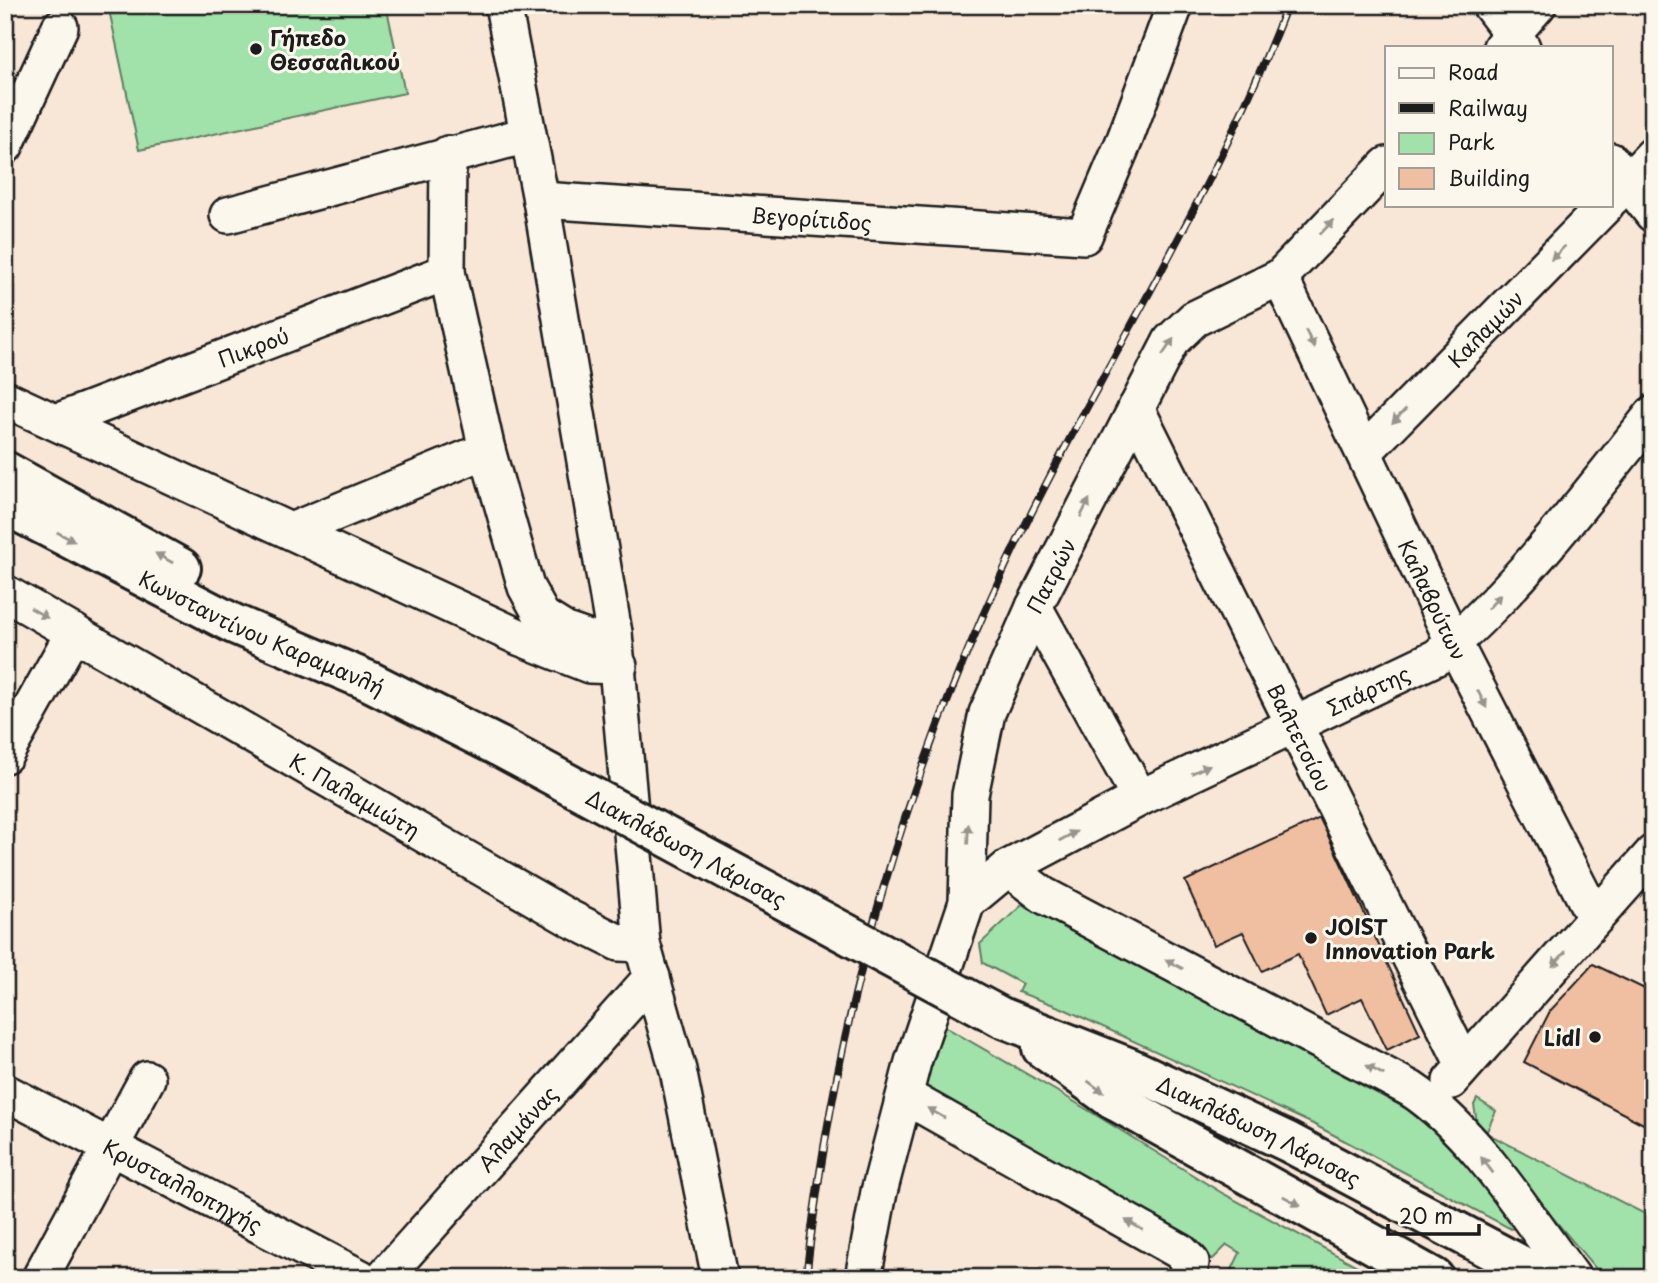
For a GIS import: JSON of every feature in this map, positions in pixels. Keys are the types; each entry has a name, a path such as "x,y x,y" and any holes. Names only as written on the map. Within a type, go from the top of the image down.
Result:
{"main road":[{"name":"Κωνσταντίνου Καραμανλή","path":"5,471 245,603 369,681"},
{"name":"Κωνσταντίνου Καραμανλή","path":"5,505 234,624 369,681"},
{"name":"Διακλάδωση Λάρισας","path":"369,681 500,747 1001,1017 1130,1068 1263,1130 1545,1278"},
{"name":"Διακλάδωση Λάρισας","path":"1001,1017 1112,1099 1434,1278"}],"street":[{"path":"503,5 541,200 617,649 642,944 678,1070 720,1278"},
{"name":"Βεγορίτιδος","path":"541,200 1084,236 1125,139 1175,5"},
{"path":"1490,5 1512,43 1538,5"},
{"path":"5,146 60,27"},
{"path":"228,215 527,135"},
{"path":"448,154 447,272 487,450 526,587 536,608 549,621 617,649"},
{"name":"Καλαμών","path":"1614,187 1653,155"},
{"name":"Πατρών","path":"863,1278 874,1210 905,1096 928,1015 967,902 968,829 977,752 987,713 1034,607 1164,352 1181,330 1203,314 1280,277 1385,167"},
{"path":"1614,187 1653,214"},
{"name":"Καλαμών","path":"1364,452 1596,206"},
{"name":"Πικρού","path":"59,421 447,272"},
{"name":"Καλαβρύτων","path":"1280,277 1454,643 1595,918"},
{"path":"5,398 562,656 589,665 617,649"},
{"name":"Βαλτετσίου","path":"1136,408 1464,1065"},
{"name":"Σπάρτης","path":"967,902 1008,868 1140,798 1437,657 1454,643 1567,521 1653,414"},
{"path":"291,531 487,450"},
{"name":"Κ. Παλαμιώτη","path":"5,593 571,919 619,943 642,944"},
{"path":"1034,607 1140,798"},
{"path":"5,755 74,632"},
{"path":"1434,1104 1464,1065 1653,853"},
{"path":"1008,868 1043,895 1411,1089 1434,1104 1470,1143 1573,1278"},
{"name":"Αλαμάνας","path":"383,1278 652,977"},
{"path":"40,1278 147,1079"},
{"name":"Κρυσταλλοπηγής","path":"5,1092 361,1278"},
{"path":"905,1096 1181,1252 1188,1270"}],"green space":[{"name":"Γήπεδο Θεσσαλικού","path":"108,5 386,5 405,93 139,150"},
{"path":"1022,905 1407,1109 1448,1143 1518,1227 1511,1229 1313,1124 1062,1008 1018,992 1022,984 983,963 980,944"},
{"path":"942,1025 1065,1096 1222,1193 1379,1278 1228,1278 1240,1253 1227,1245 1213,1259 930,1098 920,1089"},
{"path":"1477,1099 1496,1111 1486,1133 1653,1218 1653,1278 1618,1278 1596,1269 1478,1129 1474,1105"}],"building":[{"name":"JOIST Innovation Park","path":"1320,818 1420,1034 1387,1050 1362,998 1326,1015 1298,954 1262,971 1243,932 1214,945 1185,881"},
{"name":"Lidl","path":"1593,964 1653,993 1653,1129 1524,1062 1550,1011"}],"railway":[{"path":"806,1278 818,1186 853,1003 903,824 934,737 968,650 1006,565 1224,149 1287,5"}],"place":[{"name":"Γήπεδο Θεσσαλικού","path":"256,49"},
{"name":"JOIST Innovation Park","path":"1311,938"},
{"name":"Lidl","path":"1595,1037"}]}
